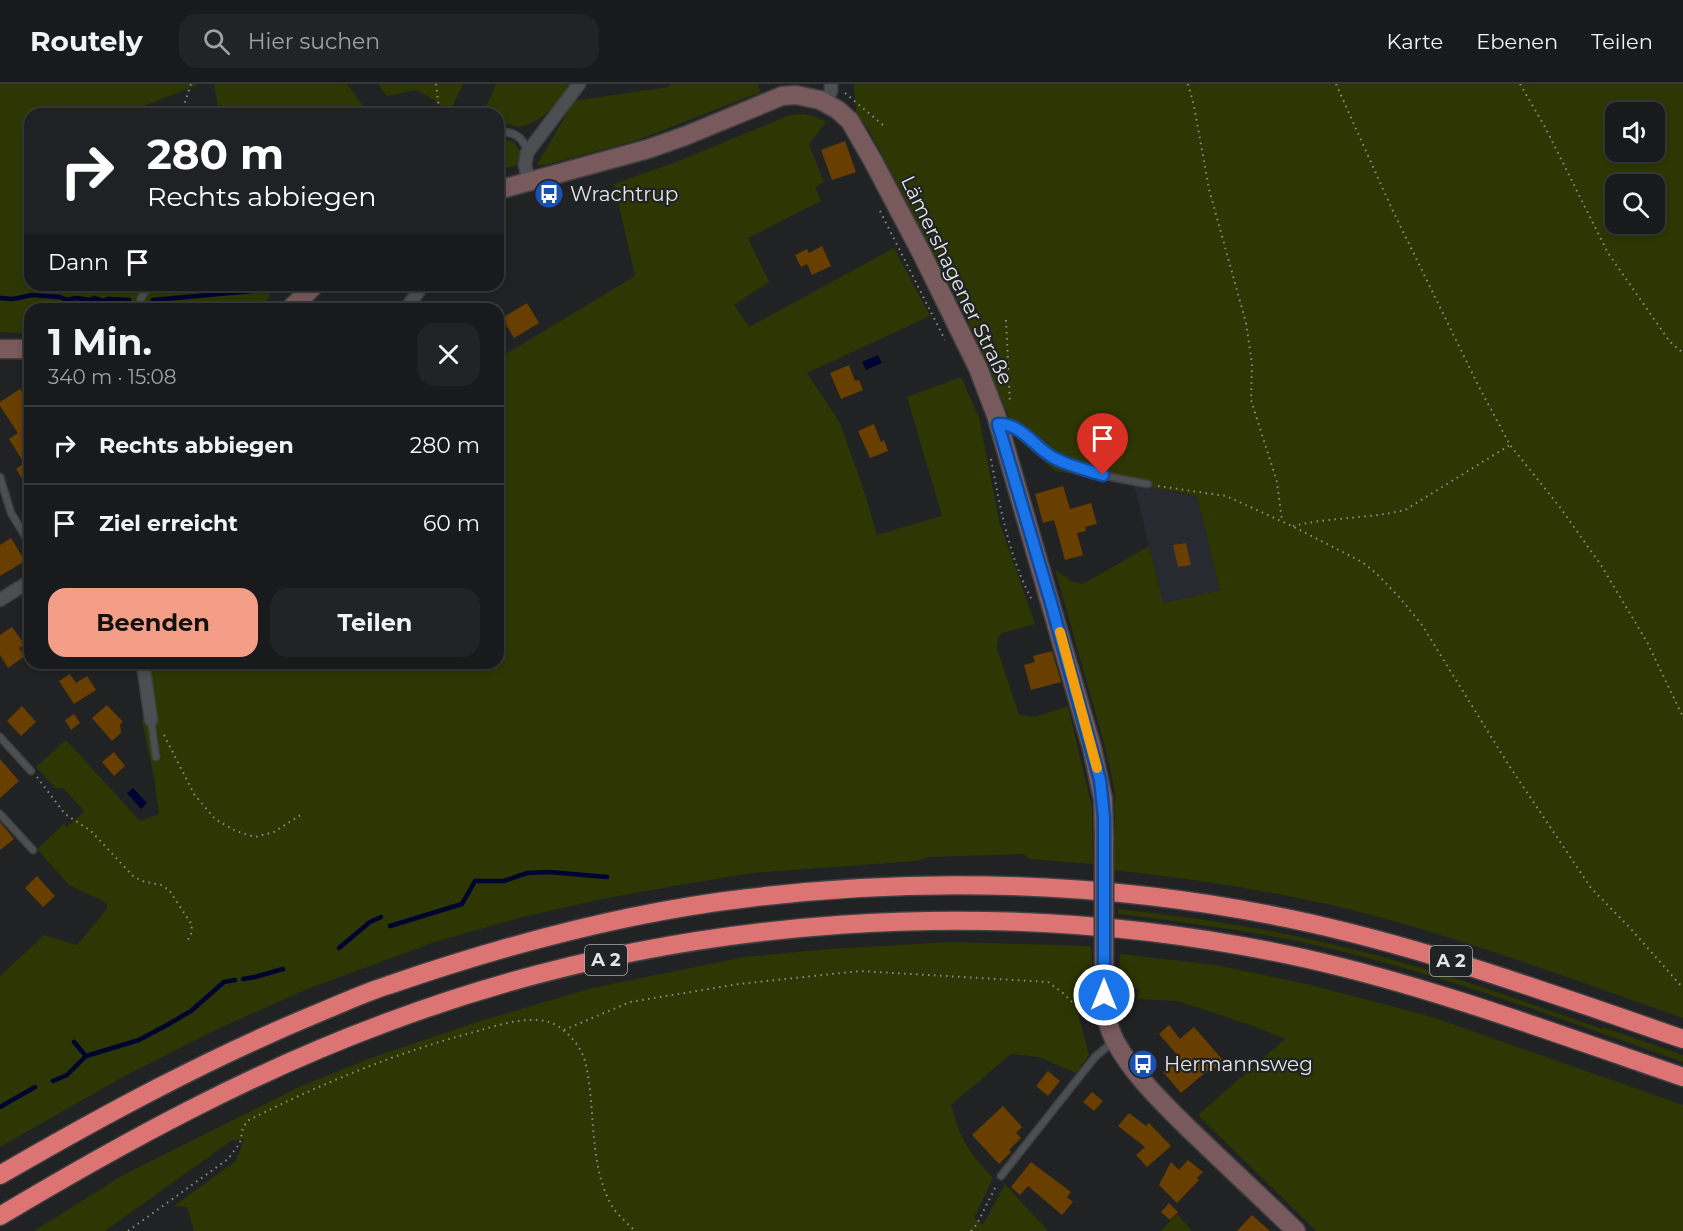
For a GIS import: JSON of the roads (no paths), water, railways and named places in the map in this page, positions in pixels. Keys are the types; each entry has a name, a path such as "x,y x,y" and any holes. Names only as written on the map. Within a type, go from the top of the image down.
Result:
{"highway":[{"name":"A 2","path":"0,1175 143,1095 262,1036 386,986 499,950 636,916 748,898 865,888 990,886 1090,890 1202,904 1288,918 1396,944 1683,1039"},
{"name":"A 2","path":"0,1216 185,1113 252,1079 320,1049 460,997 568,968 679,944 766,932 853,924 968,920 1077,926 1170,935 1263,950 1409,985 1478,1006 1683,1077"}],"main road":[{"name":"Lämershagener Straße","path":"504,188 658,146 782,96 804,96 829,91 838,110 850,121 873,161 959,325 989,394 1005,424 1092,748 1103,799 1105,1011 1139,1076 1174,1114 1296,1231"},
{"path":"296,303 309,291"},
{"path":"0,350 24,349"}],"street":[{"path":"529,182 525,165 527,153 579,84"},
{"path":"0,600 24,586"},
{"path":"144,669 151,720"}],"lane":[{"path":"504,132 521,138 527,153"},
{"path":"1005,424 1064,463 1103,475 1148,484"},
{"path":"0,477 11,513 24,534"},
{"path":"151,720 156,757"},
{"path":"0,736 31,771"},
{"path":"0,814 33,850"},
{"path":"1001,1176 1095,1057 1118,1038"}],"water":[{"path":"878,355 882,363 866,370 862,362"},
{"path":"133,788 147,803 141,809 127,793"}],"waterway":[{"path":"153,300 252,291"},
{"path":"0,298 13,299 32,295 60,297 67,300 76,298 90,300 94,298 103,301 108,299 129,300"},
{"path":"390,926 462,904 475,881 504,881 527,873 549,872 607,877"},
{"path":"339,948 370,922 381,917"},
{"path":"243,979 283,969"},
{"path":"53,1081 67,1075 86,1056 139,1040 167,1025 191,1011 224,982 235,980"},
{"path":"74,1042 86,1056"},
{"path":"0,1107 35,1087"}],"place":[{"name":"Wrachtrup","path":"549,194"},
{"name":"Hermannsweg","path":"1143,1064"}]}
